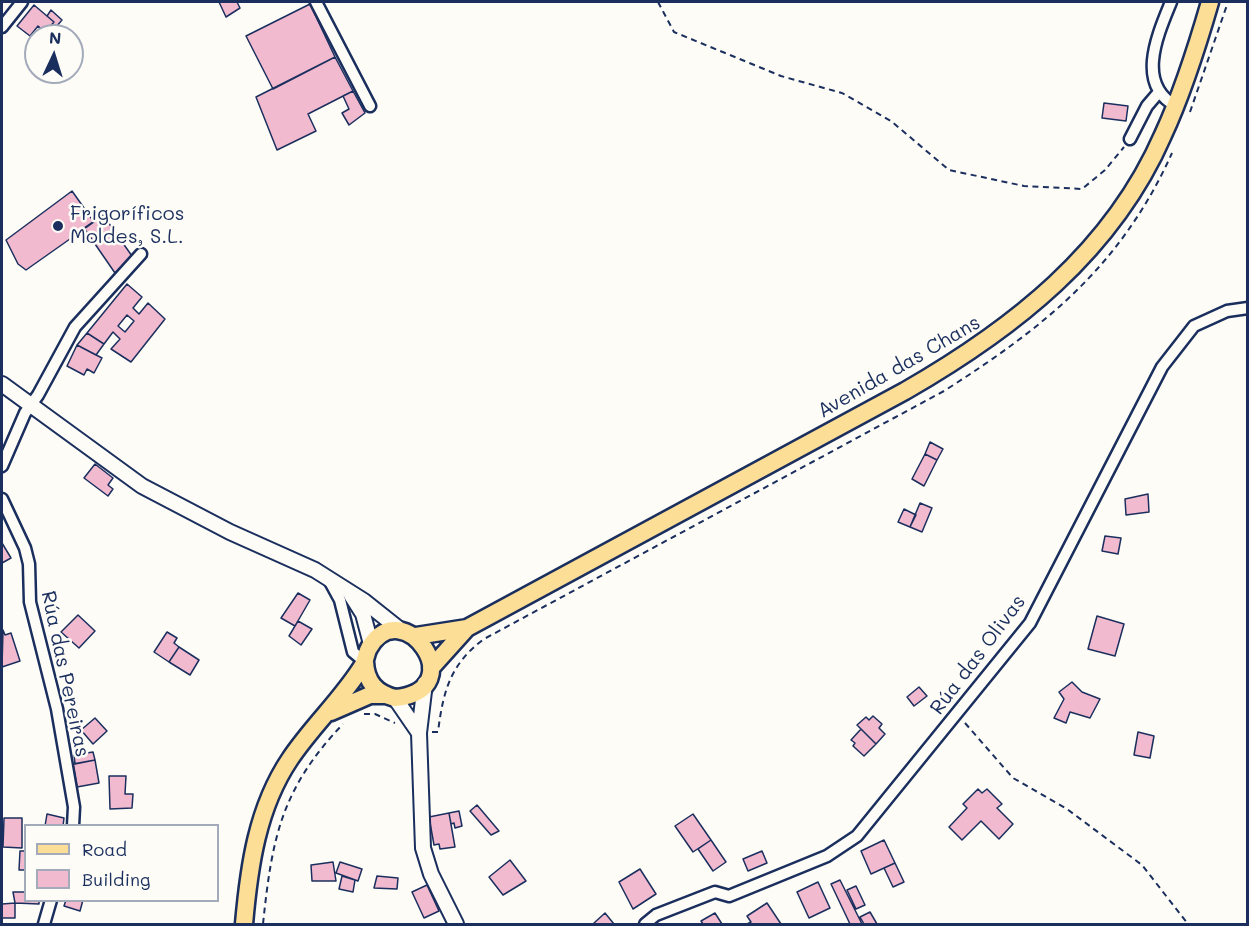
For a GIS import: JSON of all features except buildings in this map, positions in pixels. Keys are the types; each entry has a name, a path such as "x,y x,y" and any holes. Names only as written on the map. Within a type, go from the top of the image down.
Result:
{"main road":[{"name":"Avenida das Chans","path":"244,924 252,857 268,801 290,759 365,662 371,644 388,632 410,634 467,628 905,391 999,332 1055,286 1109,227 1143,175 1176,106 1210,2"},
{"name":"Avenida das Chans","path":"327,713 360,698 407,696 428,676 467,628"},
{"path":"410,634 428,650 428,676"},
{"path":"365,662 368,679 390,696"}],"street":[{"path":"316,2 370,106"},
{"path":"1171,2 1152,52 1155,83 1159,92 1176,106"},
{"path":"2,27 18,3"},
{"path":"1130,139 1147,106 1159,92"},
{"path":"2,466 31,405 75,327 141,254"},
{"name":"Rúa das Olivas","path":"645,924 656,915 715,892 729,896 816,860 857,836 1030,623 1162,367 1194,326 1227,311 1248,308"},
{"path":"2,384 123,473 166,500 328,578 410,634"},
{"name":"Rúa das Pereiras","path":"2,499 25,548 29,564 30,602 57,708 74,807 73,824"},
{"path":"328,578 340,600 353,652 365,662"},
{"path":"348,591 363,614 371,644"},
{"path":"428,676 419,733 423,848 431,874 456,924"},
{"path":"390,696 419,733"},
{"path":"44,924 50,902"}],"path":[{"path":"658,2 674,32 781,76 842,93 891,121 949,170 1024,186 1082,189 1105,170 1130,139"},
{"path":"362,714 375,714 398,725"},
{"path":"957,714 1013,778 1067,809 1142,865 1188,924"},
{"path":"263,924 268,871 276,831 308,765 343,724"}],"place":[{"name":"Frigoríficos Moldes, S.L.","path":"58,226"}]}
